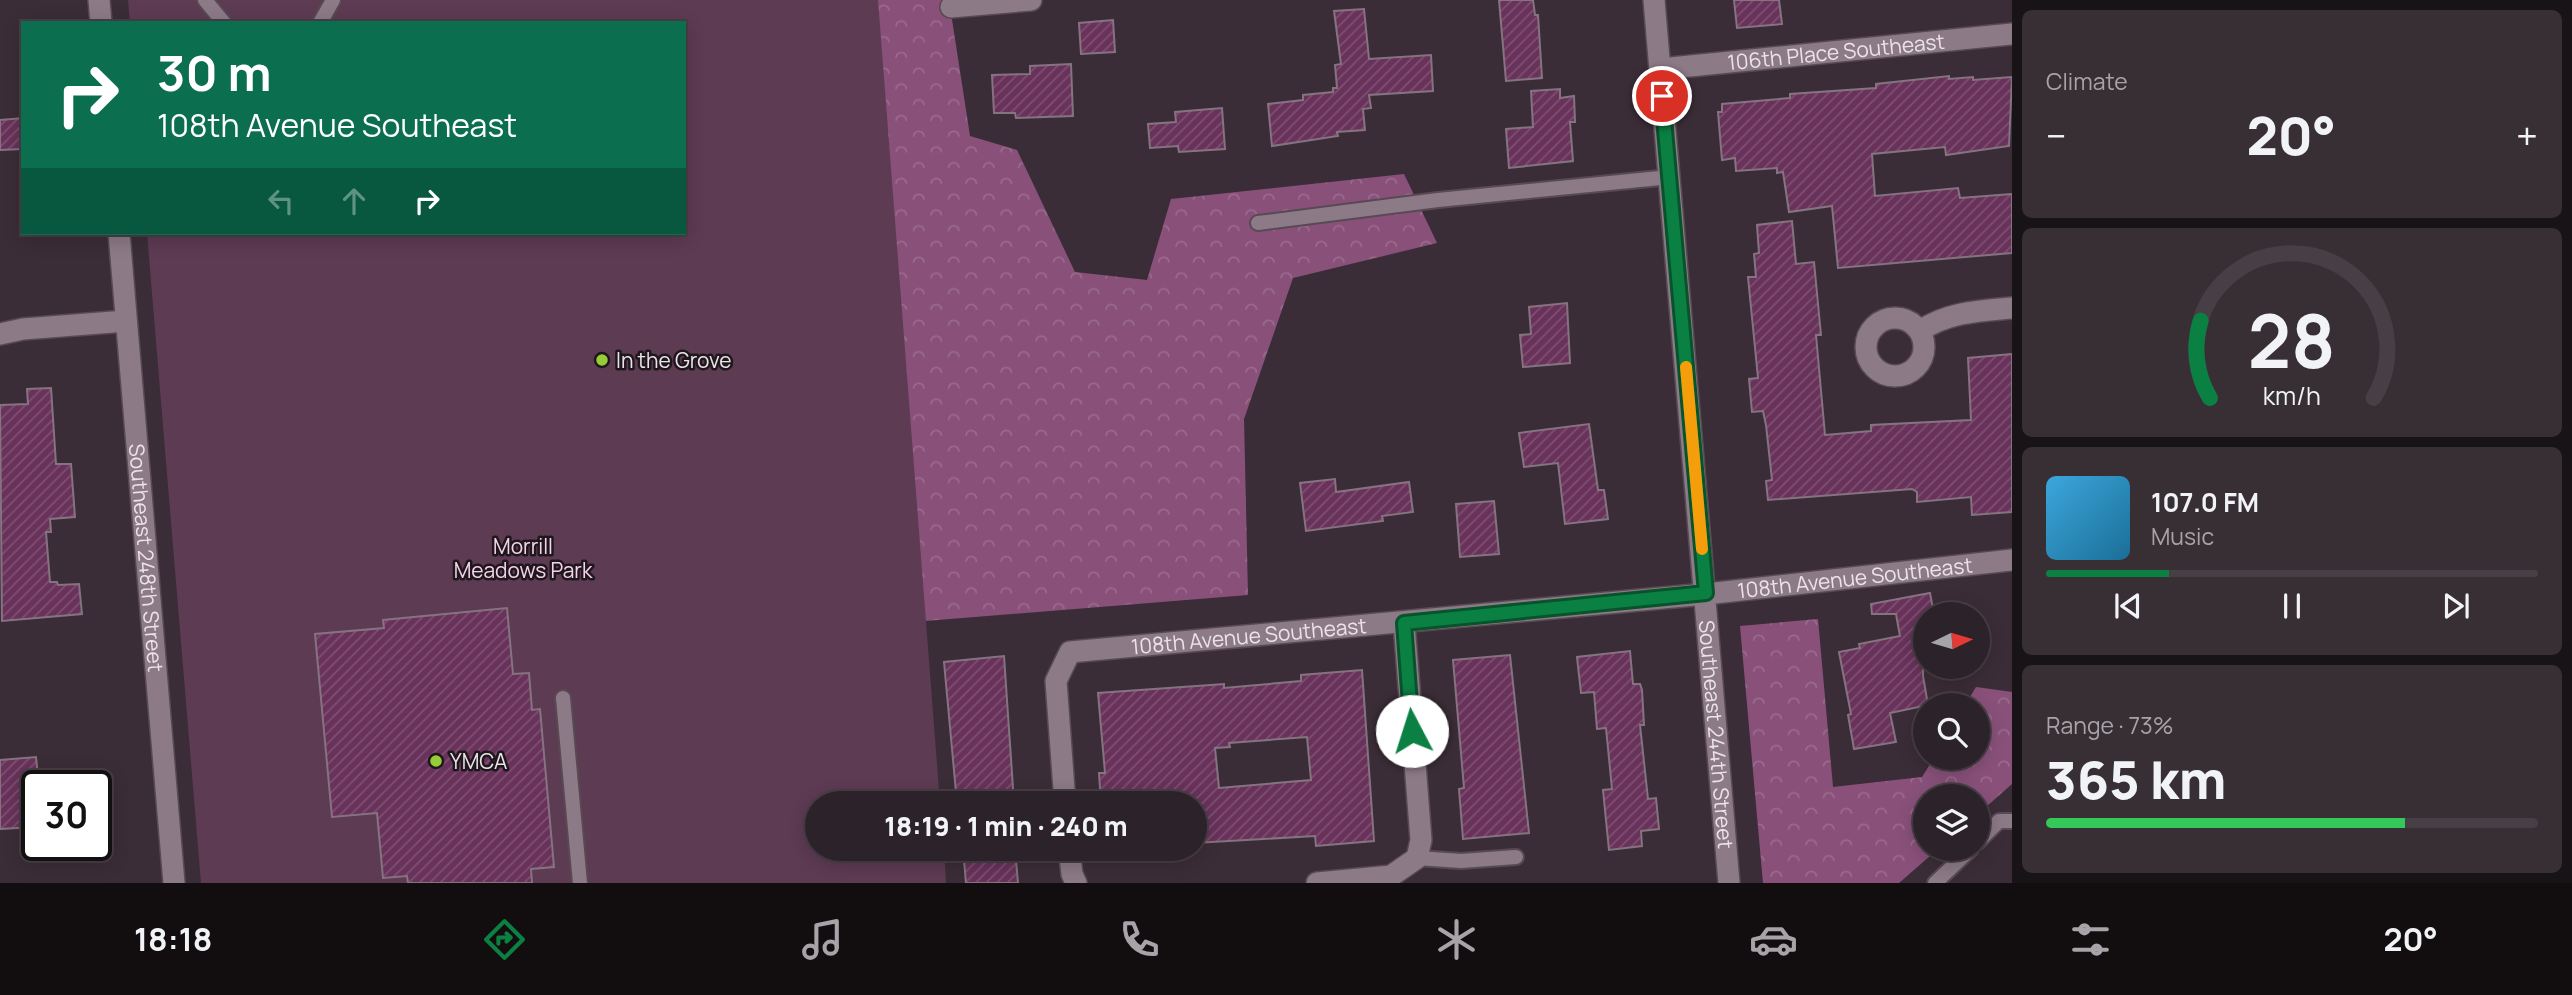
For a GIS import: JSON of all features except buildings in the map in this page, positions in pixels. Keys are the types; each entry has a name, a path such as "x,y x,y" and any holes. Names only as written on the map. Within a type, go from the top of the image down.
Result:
{"street":[{"path":"99,0 101,21"},
{"path":"951,7 1031,0"},
{"name":"Southeast 244th Street","path":"1654,0 1730,883"},
{"name":"106th Place Southeast","path":"1660,69 2012,34"},
{"name":"Southeast 248th Street","path":"119,235 174,883"},
{"path":"1920,331 1937,319 1964,312 2012,308"},
{"path":"0,334 23,329 126,321"},
{"name":"108th Avenue Southeast","path":"1064,791 1056,681 1070,652 1404,623 2012,560"},
{"path":"1317,883 1391,876 1417,858 1421,840 1404,623"},
{"path":"1070,861 1076,883"}],"lane":[{"path":"205,0 221,21"},
{"path":"321,21 333,0"},
{"path":"1258,223 1438,200 1670,177"},
{"path":"563,698 580,883"},
{"path":"1990,830 1999,821 2012,821"},
{"path":"1417,858 1461,861 1517,857"},
{"path":"1934,883 1958,861"}],"green space":[{"name":"Morrill Meadows Park","path":"128,0 878,0 939,791 805,791 805,861 945,861 946,883 201,883 147,235 686,235 686,21 130,21"},
{"path":"420,0 949,0 970,136 1017,150 1075,272 1147,280 1171,199 1404,174 1437,243 1293,278 1244,419 1248,595 925,621 873,646 685,235 686,21"},
{"path":"1818,619 1833,787 1922,777 1926,770 1990,770 1990,693 1972,693 1976,687 2012,692 2012,784 1990,803 1990,784 1913,784 1913,861 1924,861 1899,883 1763,883 1740,626"}],"slow traffic":[{"path":"1686,367 1702,549"}],"place":[{"name":"In the Grove","path":"602,360"},
{"name":"YMCA","path":"436,761"}],"route":[{"path":"1412,731 1404,623 1706,593 1662,96"}]}
